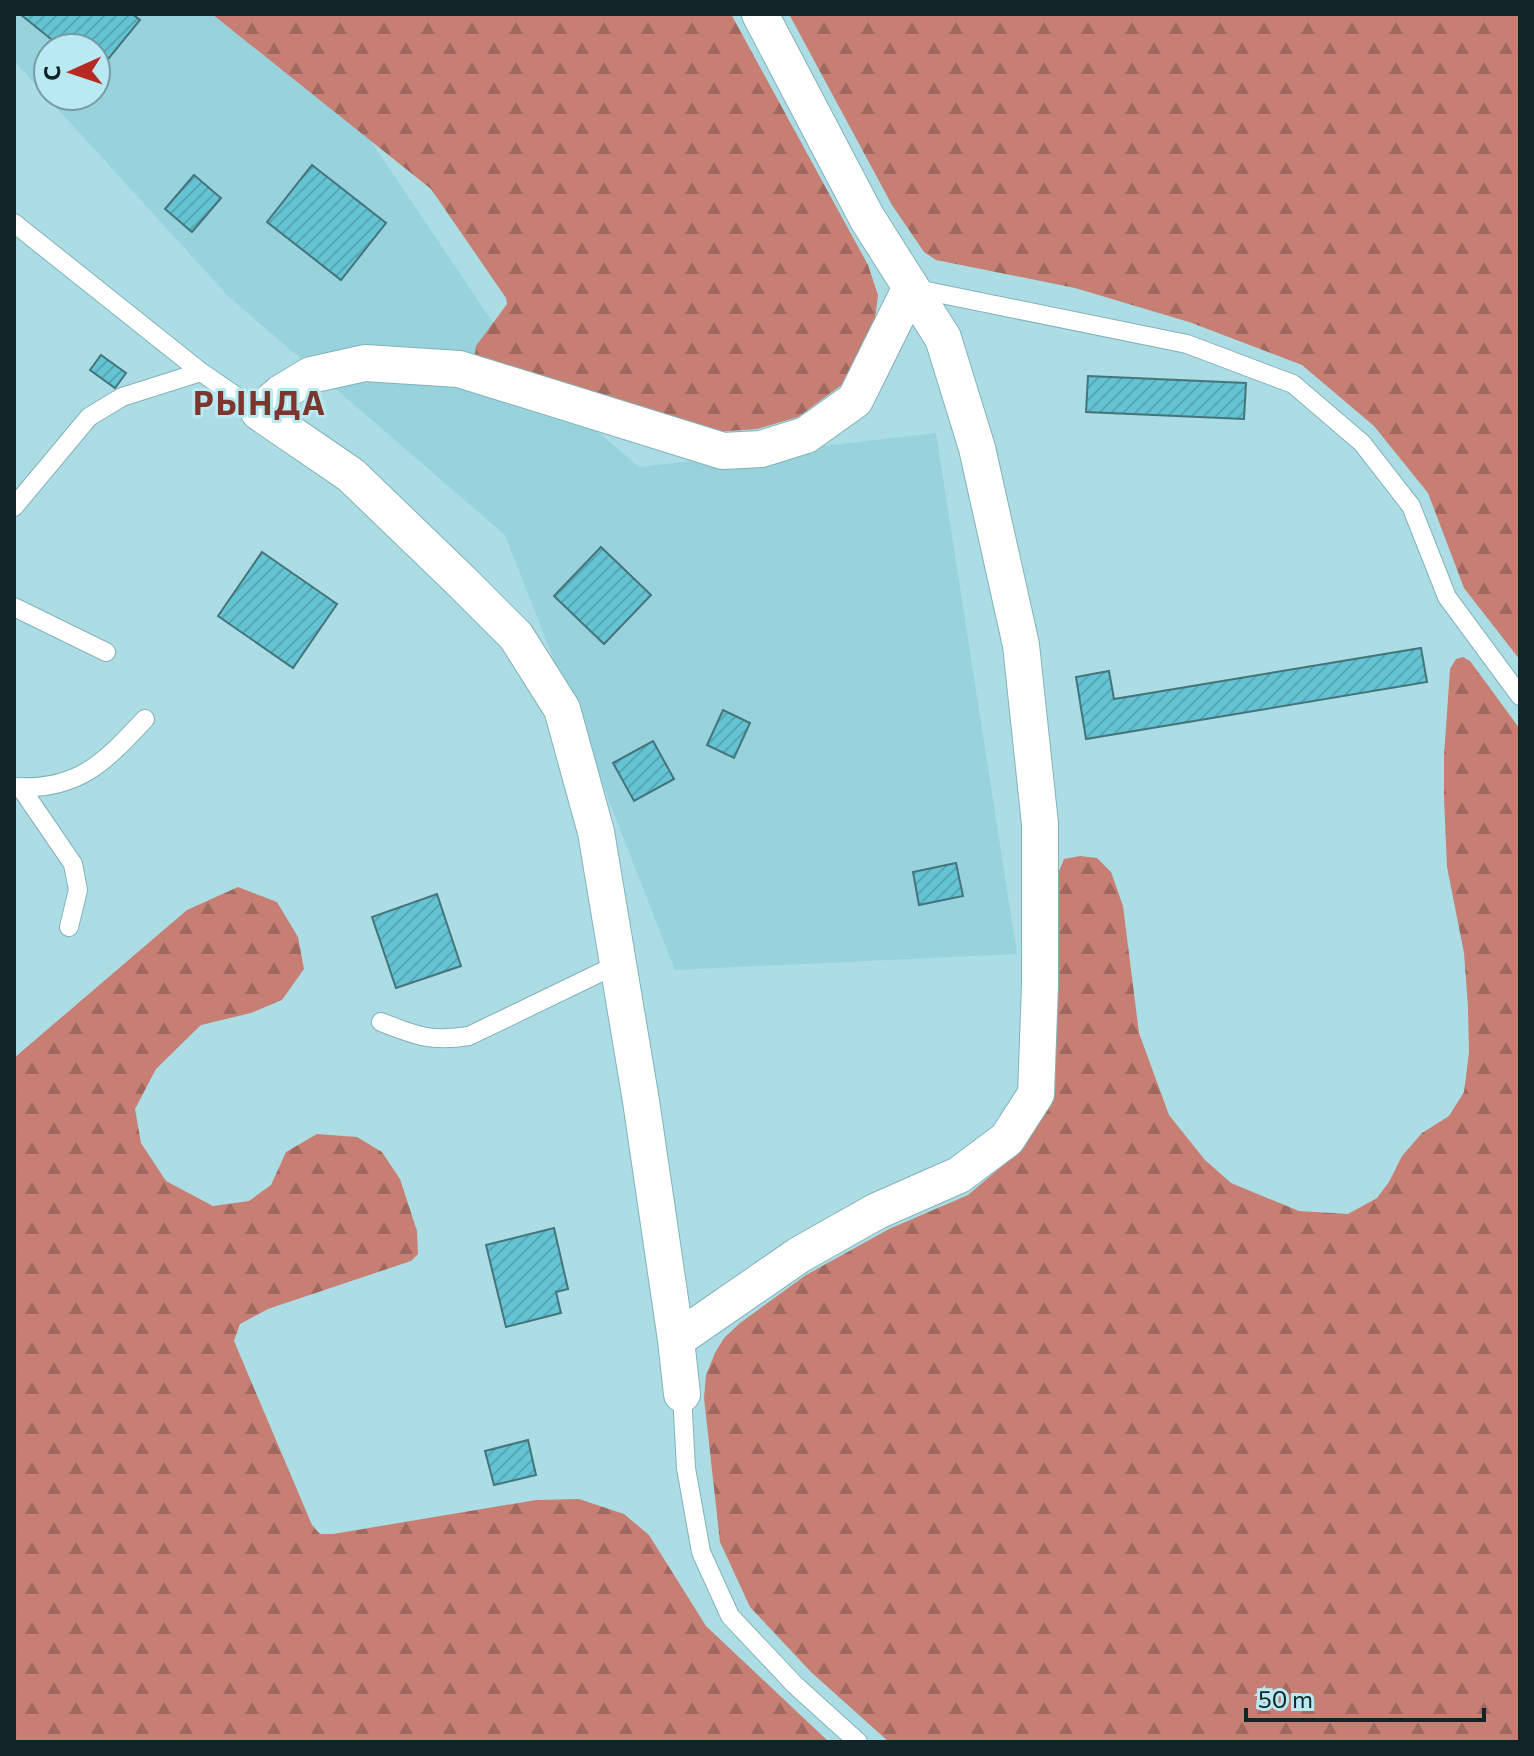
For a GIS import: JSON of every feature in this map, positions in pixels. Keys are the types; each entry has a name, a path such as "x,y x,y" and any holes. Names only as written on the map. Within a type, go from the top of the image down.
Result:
{"street":[{"path":"676,1340 799,1255 877,1211 959,1175 1007,1139 1036,1094 1040,824 1021,645 977,448 943,338 867,218 760,14"},
{"path":"682,1394 596,832 562,709 516,636 351,475 259,412 281,393 311,375 365,363 459,369 723,451 761,449 806,435 855,400 911,287"}],"lane":[{"path":"18,231 201,372 259,412"},
{"path":"911,287 1187,344 1293,384 1362,443 1411,506 1447,597 1520,696"},
{"path":"14,507 89,417 122,397 201,372"},
{"path":"14,607 106,652"},
{"path":"69,927 78,890 73,864 18,788 75,780 93,771 145,719"},
{"path":"381,1022 417,1037 446,1039 469,1036 618,964"},
{"path":"682,1394 686,1468 701,1552 730,1616 795,1685 858,1742"}],"shaded area":[{"path":"14,14 275,14 294,27 523,367 639,467 936,433 1017,954 675,970 505,535 229,297 60,112 112,112 112,32 32,32 32,81 14,61"}],"green space":[{"path":"212,14 731,14 868,265 878,295 875,319 843,384 798,417 757,429 716,432 481,361 475,354 476,346 507,304 506,298 431,189"},
{"path":"789,14 1520,14 1520,660 1464,588 1428,493 1374,426 1302,365 1189,322 1075,288 936,260 924,252 892,205"},
{"path":"1463,657 1470,661 1520,729 1520,1742 889,1742 811,1672 750,1607 720,1542 704,1398 706,1375 715,1353 724,1338 740,1323 806,1275 889,1229 968,1195 1014,1156 1057,876 1064,859 1080,856 1097,858 1111,872 1123,906 1139,1033 1169,1115 1205,1160 1231,1183 1299,1211 1348,1214 1377,1198 1402,1156 1422,1133 1449,1116 1464,1092 1469,1052 1468,1007 1464,953 1447,867 1444,798 1450,669 1456,659"},
{"path":"238,887 277,902 298,937 304,969 282,1000 251,1013 201,1025 156,1069 135,1109 141,1143 166,1181 213,1206 249,1201 271,1185 286,1152 317,1134 357,1137 382,1152 400,1179 417,1231 418,1254 411,1261 268,1309 240,1324 234,1341 312,1525 320,1534 333,1534 536,1500 579,1499 624,1514 649,1535 706,1626 829,1742 14,1742 14,1058 187,910"}],"building":[{"path":"20,14 132,14 140,20 112,54 112,32 42,32"},
{"path":"312,165 386,223 341,280 267,222"},
{"path":"194,175 221,198 192,232 165,209"},
{"path":"101,355 126,373 115,388 90,370"},
{"path":"1088,376 1246,383 1244,419 1086,412"},
{"path":"601,547 651,595 604,644 554,596"},
{"path":"262,552 337,604 293,668 218,616"},
{"path":"1421,648 1427,682 1086,739 1076,677 1109,671 1114,699"},
{"path":"723,710 750,723 734,758 707,745"},
{"path":"653,741 674,779 634,801 613,763"},
{"path":"956,863 963,896 919,905 913,872"},
{"path":"437,894 461,966 396,988 372,917"},
{"path":"554,1228 568,1289 556,1292 561,1313 506,1327 486,1245"},
{"path":"528,1440 536,1475 494,1485 485,1451"}],"district":[{"name":"РЫНДА","path":"260,404"}]}
